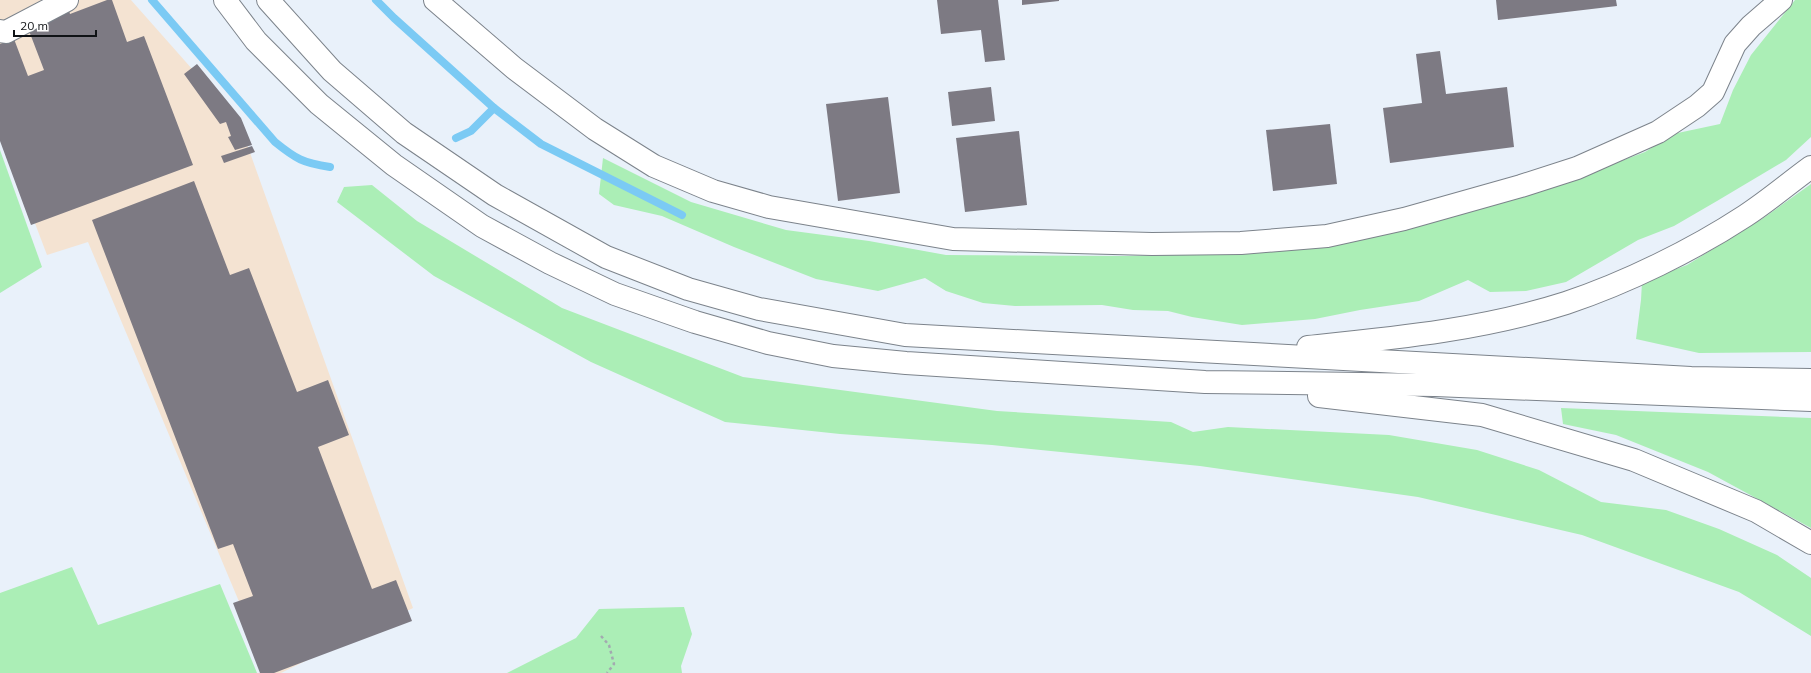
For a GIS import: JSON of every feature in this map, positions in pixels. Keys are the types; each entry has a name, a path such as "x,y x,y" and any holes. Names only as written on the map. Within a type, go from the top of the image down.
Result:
{"main road":[{"path":"0,31 6,32 67,0"},
{"path":"225,0 256,41 319,104 394,165 482,226 615,294 695,322 768,343 833,356 906,363 1205,382 1435,385 1811,400"},
{"path":"268,0 332,70 404,133 495,195 606,257 688,289 760,309 905,335 1691,378 1811,380"},
{"path":"435,0 514,68 595,129 654,166 713,191 769,207 953,239 1152,244 1241,244 1327,236 1404,219 1521,186 1577,168 1658,132 1697,106 1713,92 1734,44 1751,26 1781,0"},
{"path":"1237,354 1425,335 1501,320 1567,302 1641,272 1694,245 1746,215 1811,167"},
{"path":"1205,382 1482,415 1634,460 1756,511 1811,543"}],"path":[{"path":"600,636 609,645 614,664 607,673"}],"shaded area":[{"path":"0,0 131,0 239,122 413,608 281,673 269,673 88,242 47,255 0,131"}],"green space":[{"path":"1795,0 1811,0 1811,137 1786,160 1674,226 1638,240 1566,282 1526,291 1490,292 1468,280 1419,301 1315,319 1242,325 1192,317 1168,311 1133,310 1102,305 1015,306 983,303 946,291 925,278 878,291 816,279 734,247 662,216 614,205 599,194 603,158 691,202 786,230 869,241 946,255 1124,256 1261,253 1399,231 1605,167 1645,152 1673,134 1720,124 1733,90 1751,55"},
{"path":"0,150 42,267 0,293"},
{"path":"1811,184 1811,352 1699,353 1636,339 1642,282 1687,265 1762,219"},
{"path":"372,185 417,221 562,308 743,377 997,411 1171,422 1193,432 1228,427 1389,435 1477,450 1539,470 1601,502 1666,510 1719,529 1777,555 1811,578 1811,636 1739,592 1582,535 1418,497 1200,466 992,445 840,434 725,422 591,362 434,276 337,202 344,187"},
{"path":"1561,408 1811,418 1811,528 1708,472 1616,435 1563,424"},
{"path":"72,567 98,625 220,584 257,673 0,673 0,593"},
{"path":"684,607 692,634 681,666 682,673 507,673 576,638 599,609"}],"building":[{"path":"107,0 112,0 127,42 144,36 193,165 31,225 0,141 0,44 14,39 28,76 44,70 26,23 68,7 70,14"},
{"path":"937,0 998,0 1005,60 985,62 981,30 941,34"},
{"path":"1022,0 1059,0 1059,1 1022,5"},
{"path":"1496,0 1616,0 1617,6 1498,20"},
{"path":"1440,51 1446,94 1507,87 1514,147 1390,163 1383,108 1422,103 1416,54"},
{"path":"197,64 241,118 252,145 235,150 228,137 231,136 226,122 220,124 184,74"},
{"path":"991,87 995,121 952,126 948,92"},
{"path":"888,97 900,193 838,201 826,104"},
{"path":"1330,124 1337,184 1273,191 1266,130"},
{"path":"1019,131 1027,205 965,212 956,138"},
{"path":"252,146 255,152 224,163 221,156"},
{"path":"194,181 230,275 249,268 297,392 328,380 349,435 318,447 372,589 396,580 412,621 274,673 260,673 233,603 253,596 233,544 218,549 92,220"}],"waterway":[{"path":"152,0 275,142 289,153 306,162 330,167"},
{"path":"376,0 494,108 541,144 682,215"},
{"path":"456,138 471,131 494,108"}]}
